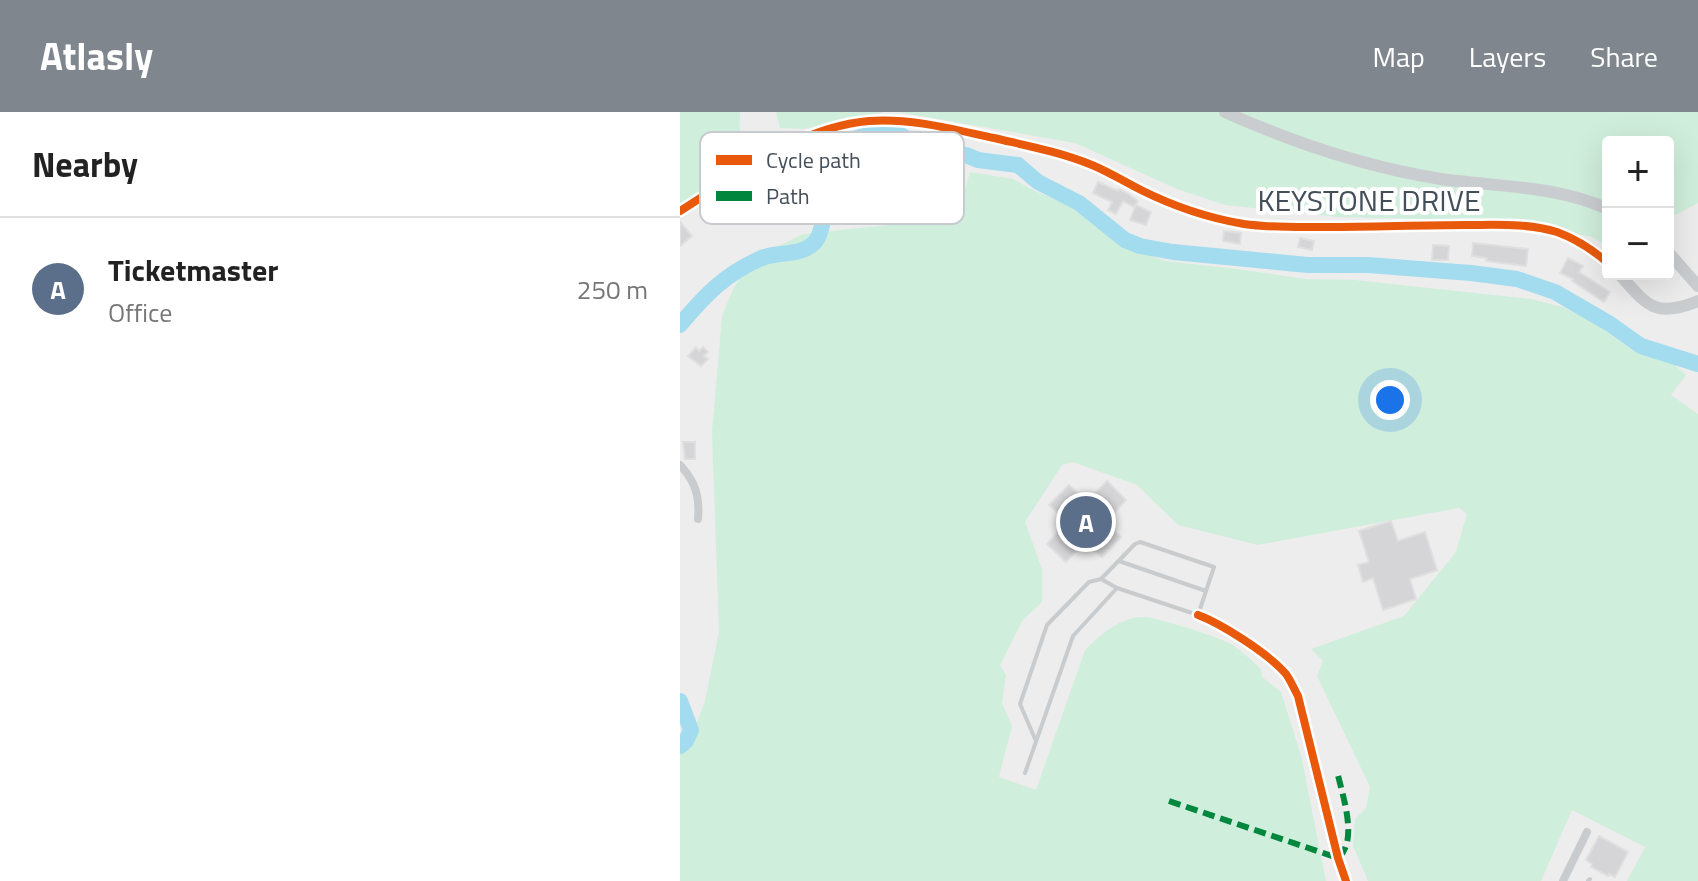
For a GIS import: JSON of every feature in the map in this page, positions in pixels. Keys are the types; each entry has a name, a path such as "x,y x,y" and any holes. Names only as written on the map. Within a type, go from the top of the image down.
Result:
{"street":[{"path":"1225,112 1298,142 1377,166 1440,179 1548,190 1605,208"},
{"name":"KEYSTONE DRIVE","path":"819,132 843,124 906,120 1044,148 1096,167 1174,205 1219,219 1276,227 1507,225 1556,232 1582,243 1602,258"},
{"name":"KEYSTONE DRIVE","path":"680,211 700,198"},
{"path":"1674,259 1698,286"},
{"path":"1624,280 1651,306 1679,309 1698,301"},
{"path":"680,465 694,483 698,496 698,519"},
{"path":"1198,615 1211,620 1271,660 1287,675 1298,696 1346,881"},
{"path":"1563,881 1587,832"},
{"path":"1338,858 1353,881"}],"lane":[{"path":"1036,741 1020,704 1047,625 1089,582 1101,579 1140,542 1214,567 1198,615 1117,588 1101,579"},
{"path":"1119,561 1206,591"},
{"path":"1025,773 1073,636 1117,588"}],"green space":[{"path":"680,112 740,112 740,132 700,132 700,195 680,211"},
{"path":"776,112 884,112 803,129 780,128"},
{"path":"898,112 1698,112 1698,203 1674,216 1674,136 1602,136 1602,243 1592,237 1507,221 1339,217 1225,205 1177,189 1075,143"},
{"path":"970,172 1013,179 1091,216 1125,248 1166,261 1306,279 1355,280 1531,299 1563,307 1591,321 1634,351 1664,356 1686,375 1671,395 1698,414 1698,881 1627,881 1645,847 1572,810 1541,881 1368,881 1353,846 1355,819 1366,808 1370,787 1317,676 1323,661 1311,649 1404,616 1456,552 1467,514 1459,508 1258,545 1178,525 1137,485 1073,462 1062,465 1025,522 1042,569 1042,602 1022,621 1000,665 1006,675 1002,703 1012,726 999,777 1036,790 1085,650 1104,633 1118,623 1143,617 1185,627 1236,647 1261,669 1262,677 1281,692 1301,755 1326,881 680,881 680,746 692,736 705,701 719,632 712,432 722,316 734,287 755,258 803,234 898,224 964,224 964,193"}],"building":[{"path":"1098,182 1119,189 1138,201 1134,207 1123,201 1116,214 1108,210 1112,202 1093,193"},
{"path":"1136,205 1151,212 1146,225 1130,220"},
{"path":"680,222 692,236 680,246"},
{"path":"1224,231 1241,233 1240,244 1223,241"},
{"path":"1300,238 1314,241 1312,250 1298,247"},
{"path":"1473,243 1528,249 1526,266 1472,256"},
{"path":"1433,245 1449,246 1448,260 1432,260"},
{"path":"1568,258 1583,266 1579,272 1610,292 1604,302 1560,273"},
{"path":"696,347 699,351 703,347 708,352 704,356 708,359 701,366 688,356"},
{"path":"683,442 695,442 695,459 685,459"},
{"path":"1107,481 1126,500 1114,513 1115,531 1121,537 1102,557 1095,551 1076,551 1066,562 1047,544 1058,532 1058,513 1049,505 1069,485 1078,493 1096,492"},
{"path":"1391,521 1398,541 1425,532 1437,570 1410,579 1416,599 1383,610 1373,578 1363,582 1358,565 1369,562 1359,531"},
{"path":"1599,836 1628,852 1615,877 1591,867 1592,864 1586,860"}],"waterway":[{"path":"964,155 978,160 1018,165 1038,182 1079,203 1125,240 1140,246 1308,265 1368,265 1517,279 1555,292 1641,346 1698,364"},
{"path":"680,325 707,295 737,271 762,258 809,247 819,235 822,224"},
{"path":"680,701 691,730 680,746"}],"marked path":[{"path":"1169,801 1338,858 1344,850 1348,829 1337,771"}],"cycle path":[{"path":"821,132 869,121 932,125 1068,156 1166,201 1231,221 1286,227 1523,226 1564,235 1602,258"},
{"path":"680,211 700,198"},
{"path":"1198,615 1245,640 1278,666 1289,679 1298,696 1346,881"}],"place":[{"name":"Ticketmaster","path":"1086,522"}]}
